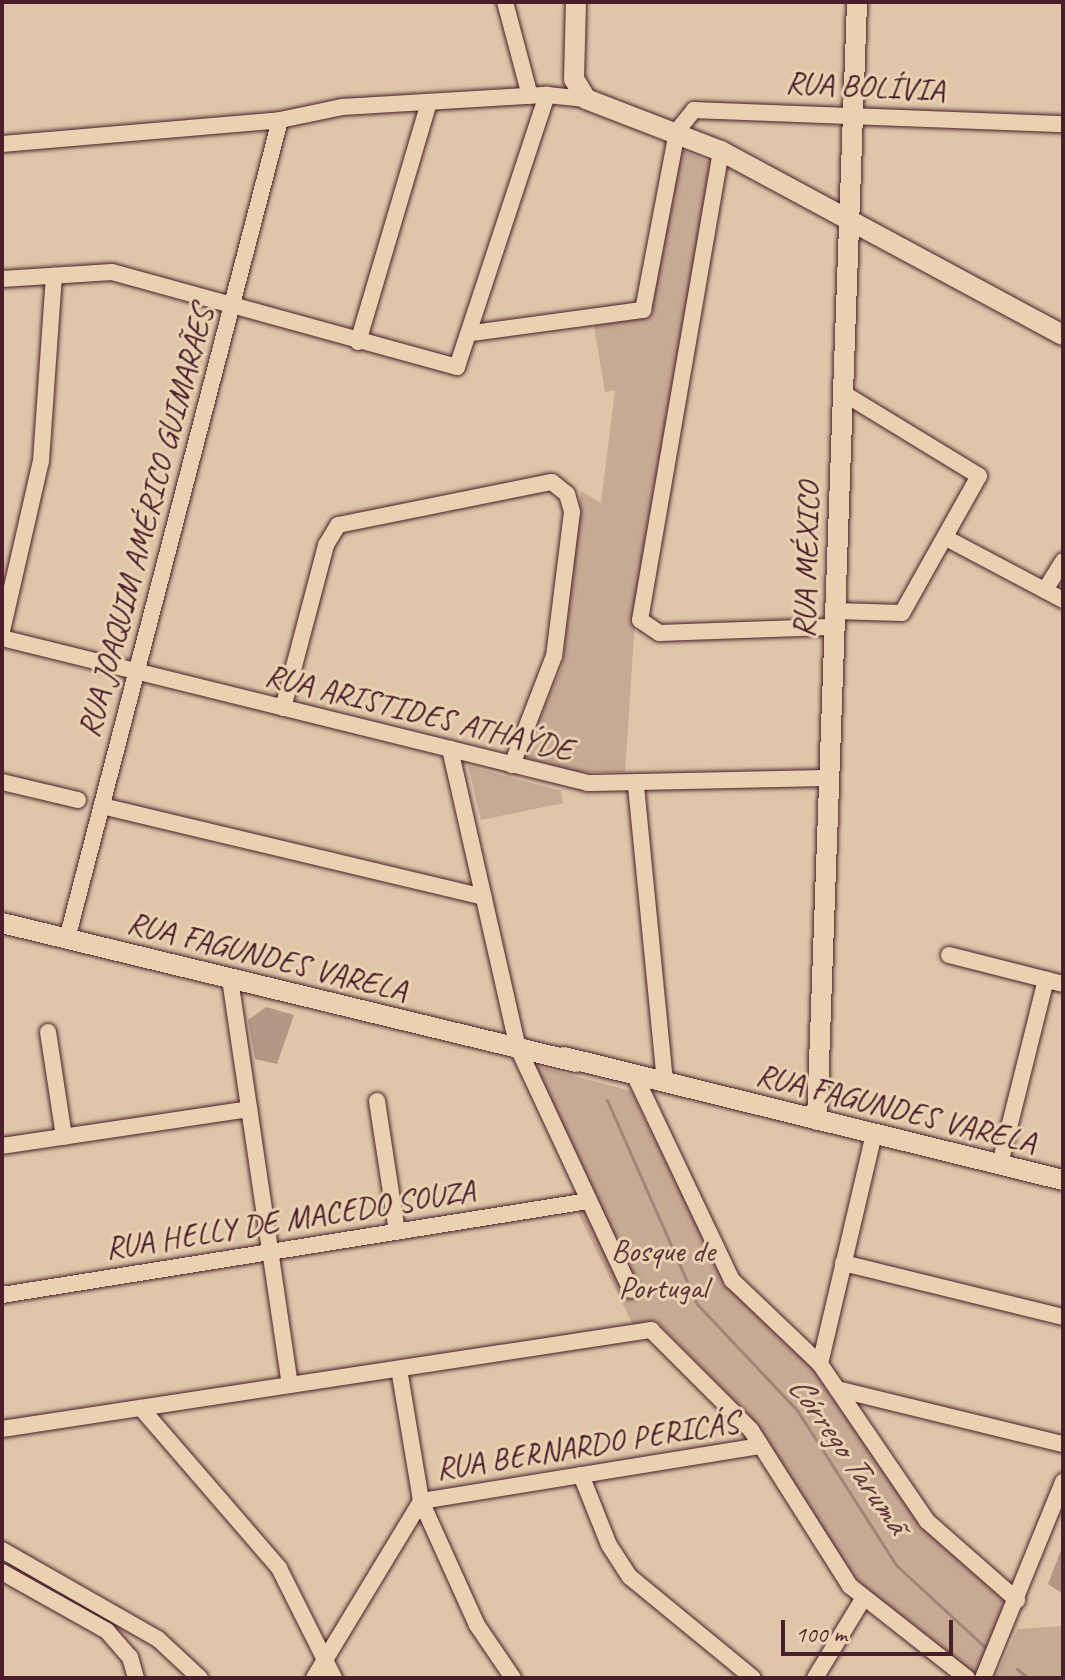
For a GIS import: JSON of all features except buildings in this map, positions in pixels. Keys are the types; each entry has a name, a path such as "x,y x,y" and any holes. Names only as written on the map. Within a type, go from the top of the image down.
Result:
{"main road":[{"path":"576,2 574,71 586,99 677,131 721,151 1063,335"},
{"name":"RUA MÉXICO","path":"817,1120 857,2"},
{"path":"796,191 828,194 850,183"},
{"name":"RUA FAGUNDES VARELA","path":"2,923 1063,1180"}],"street":[{"path":"2,279 112,272 457,367 472,333 538,96 505,2"},
{"path":"538,96 574,71"},
{"path":"2,144 280,120 330,108 428,105 538,96 586,99"},
{"path":"358,342 428,105"},
{"name":"RUA BOLÍVIA","path":"677,131 687,113 704,108 1063,124"},
{"name":"RUA JOAQUIM AMÉRICO GUIMARÃES","path":"67,939 280,120"},
{"path":"472,333 643,310 677,131"},
{"path":"721,151 643,626 659,633 902,613 978,481 977,471 843,393"},
{"path":"2,631 41,461 54,275"},
{"path":"283,708 326,545 338,525 552,482 567,494 572,512 554,656 512,765"},
{"path":"946,538 1063,600"},
{"path":"1045,590 1063,561"},
{"name":"RUA ARISTIDES ATHAÝDE","path":"2,638 588,783 636,786 829,778"},
{"path":"450,749 518,1048 631,1290"},
{"path":"2,782 78,800"},
{"path":"636,786 665,1084"},
{"path":"102,806 483,897"},
{"path":"949,955 1063,984"},
{"path":"230,979 290,1385"},
{"path":"1000,1164 1046,980"},
{"path":"48,1032 64,1137"},
{"path":"635,1076 728,1274 820,1364 927,1521 1017,1600"},
{"path":"377,1101 397,1231"},
{"path":"2,1146 249,1109"},
{"path":"820,1364 874,1134"},
{"name":"RUA HELLY DE MACEDO SOUZA","path":"2,1295 588,1201"},
{"path":"843,1263 1063,1317"},
{"path":"2,1429 651,1330 761,1446 834,1566 863,1599 967,1678"},
{"path":"399,1369 421,1501 477,1625 513,1678"},
{"path":"837,1389 1063,1444"},
{"path":"141,1408 279,1568 334,1678"},
{"name":"RUA BERNARDO PERICÁS","path":"421,1501 761,1446"},
{"path":"581,1475 609,1545 630,1577 753,1678"},
{"path":"983,1678 1063,1482"},
{"path":"314,1678 421,1501"},
{"path":"2,1550 158,1639 200,1678"},
{"path":"2,1572 107,1631 130,1657 136,1678"},
{"path":"815,1678 863,1599"}],"green space":[{"path":"682,150 712,163 635,621 625,772 577,772 524,757 563,664 581,491 601,503 615,390 605,392 594,326 647,316"},
{"path":"468,766 561,791 563,803 481,820"},
{"name":"Bosque de Portugal","path":"536,1066 631,1091 725,1281 819,1372 927,1531 1011,1602 974,1678 865,1593 749,1416 656,1321 633,1325 576,1209 592,1190"},
{"path":"1063,1626 1063,1678 995,1678 1018,1629"}],"waterway":[{"name":"Córrego Tarumã","path":"607,1100 697,1304 797,1410 896,1565 987,1649"},
{"name":"Córrego Tarumã","path":"1017,1669 1028,1678"}]}
